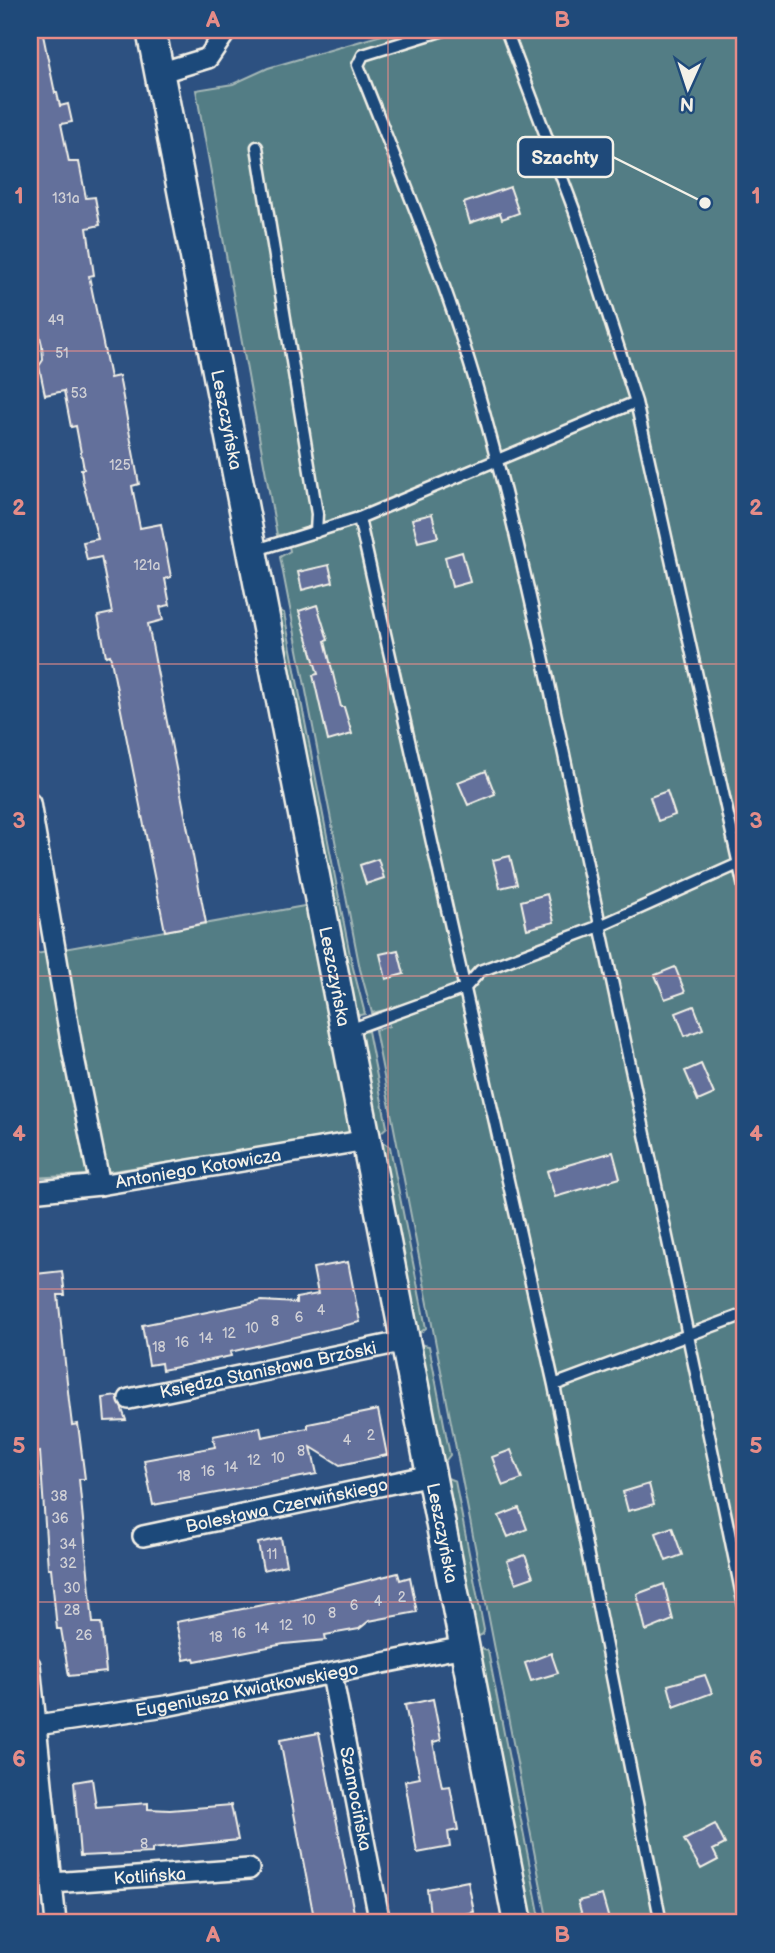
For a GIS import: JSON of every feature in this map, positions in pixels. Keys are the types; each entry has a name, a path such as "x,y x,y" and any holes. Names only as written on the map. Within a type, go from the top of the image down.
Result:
{"street":[{"name":"Leszczyńska","path":"151,30 518,1923"},
{"path":"159,73 208,58 227,30"},
{"path":"30,803 73,1053 100,1185"},
{"name":"Antoniego Kotowicza","path":"30,1192 100,1185 367,1140"},
{"name":"Księdza Stanisława Brzóski","path":"129,1399 406,1341"},
{"name":"Bolesława Czerwińskiego","path":"144,1536 431,1475"},
{"name":"Eugeniusza Kwiatkowskiego","path":"33,1725 166,1706 464,1647"},
{"path":"30,1665 33,1725 56,1923"},
{"name":"Szamocińska","path":"332,1675 380,1923"},
{"name":"Kotlińska","path":"52,1883 249,1869"}],"lane":[{"path":"444,30 363,55 358,65 437,269 474,379 496,460 551,697 690,1333 745,1611"},
{"path":"506,30 576,215 636,402 742,862 745,892"},
{"path":"257,147 317,514 316,532"},
{"path":"252,551 359,518 636,402"},
{"path":"359,518 554,1385 661,1923"},
{"path":"346,1030 465,988 480,971 600,926 742,862"},
{"path":"554,1385 745,1314"}],"green space":[{"path":"399,30 745,30 745,1923 548,1923 375,1030 389,1026 385,1010 372,1013 360,969 280,557 290,551 286,534 277,535 196,90 233,84 268,68"},
{"path":"277,610 284,613 351,960 365,1014 355,1016"},
{"path":"310,905 353,1135 86,1175 30,1178 30,955"},
{"path":"368,1031 387,1127 378,1135 358,1033"},
{"path":"384,1143 390,1147 426,1328 417,1335 380,1144"},
{"path":"419,1344 429,1346 450,1455 442,1465"},
{"path":"445,1477 455,1481 484,1630 483,1634 475,1638"},
{"path":"477,1648 488,1651 541,1923 531,1923"}],"building":[{"path":"30,30 42,30 55,93 60,106 68,104 72,122 61,124 69,162 79,162 86,198 95,197 100,225 87,228 94,275 89,276 110,378 119,376 139,484 132,486 140,528 161,524 171,577 165,579 170,605 160,607 163,620 148,624 206,923 165,931 110,655 106,656 98,616 112,613 101,557 87,560 83,542 98,539 83,483 81,469 84,469 76,426 71,427 64,391 45,395 39,366 43,360 42,345 30,296"},
{"path":"510,187 519,213 502,219 500,213 470,223 464,203"},
{"path":"432,514 438,537 418,542 412,519"},
{"path":"462,552 470,582 452,587 445,557"},
{"path":"329,565 333,582 302,590 298,572"},
{"path":"317,605 328,640 325,641 341,707 344,707 352,734 328,741 313,675 318,674 299,611"},
{"path":"486,771 495,794 468,805 458,782"},
{"path":"667,791 675,815 658,821 650,797"},
{"path":"510,856 517,884 500,888 493,860"},
{"path":"378,859 384,878 366,884 360,865"},
{"path":"547,894 554,922 527,929 521,901"},
{"path":"398,950 404,974 386,979 380,954"},
{"path":"675,967 685,992 665,999 655,975"},
{"path":"694,1006 703,1029 685,1036 676,1013"},
{"path":"701,1064 714,1094 698,1101 685,1071"},
{"path":"613,1152 620,1178 555,1197 547,1171"},
{"path":"348,1262 360,1322 230,1352 231,1356 162,1370 161,1363 149,1365 142,1325 262,1301 296,1303 296,1298 318,1294 313,1268"},
{"path":"62,1271 65,1295 58,1295 72,1425 78,1424 85,1479 79,1479 93,1623 101,1623 106,1672 69,1676 61,1629 57,1629 51,1568 48,1568 40,1452 36,1453 30,1399 30,1285 37,1285 36,1274"},
{"path":"117,1396 126,1420 105,1421 103,1398"},
{"path":"378,1410 387,1455 340,1465 311,1447 317,1474 153,1505 144,1460 215,1447 213,1436 260,1427 262,1437 308,1428 308,1424"},
{"path":"511,1450 522,1479 503,1486 492,1457"},
{"path":"649,1484 654,1504 628,1511 623,1492"},
{"path":"519,1508 527,1529 508,1537 499,1516"},
{"path":"672,1527 682,1555 666,1561 656,1533"},
{"path":"281,1538 286,1565 263,1570 258,1543"},
{"path":"525,1555 533,1577 516,1583 507,1561"},
{"path":"398,1573 400,1580 410,1577 417,1612 369,1621 359,1629 325,1635 326,1640 284,1644 195,1661 194,1658 184,1660 176,1622 293,1599"},
{"path":"664,1584 673,1620 646,1631 637,1594"},
{"path":"551,1653 558,1673 531,1681 525,1663"},
{"path":"705,1675 712,1693 674,1707 668,1685"},
{"path":"433,1699 441,1740 433,1742 442,1787 450,1786 458,1830 448,1832 450,1847 417,1853 405,1781 420,1778 405,1705"},
{"path":"319,1733 356,1923 315,1923 280,1740"},
{"path":"92,1779 96,1807 148,1803 148,1809 170,1810 231,1805 238,1840 152,1849 152,1853 80,1856 74,1782"},
{"path":"715,1824 725,1844 713,1850 718,1860 701,1869 684,1840"},
{"path":"468,1881 474,1912 460,1915 461,1923 431,1923 427,1889"},
{"path":"602,1895 610,1923 584,1923 578,1901"}],"place":[{"name":"Szachty","path":"705,203"}]}
